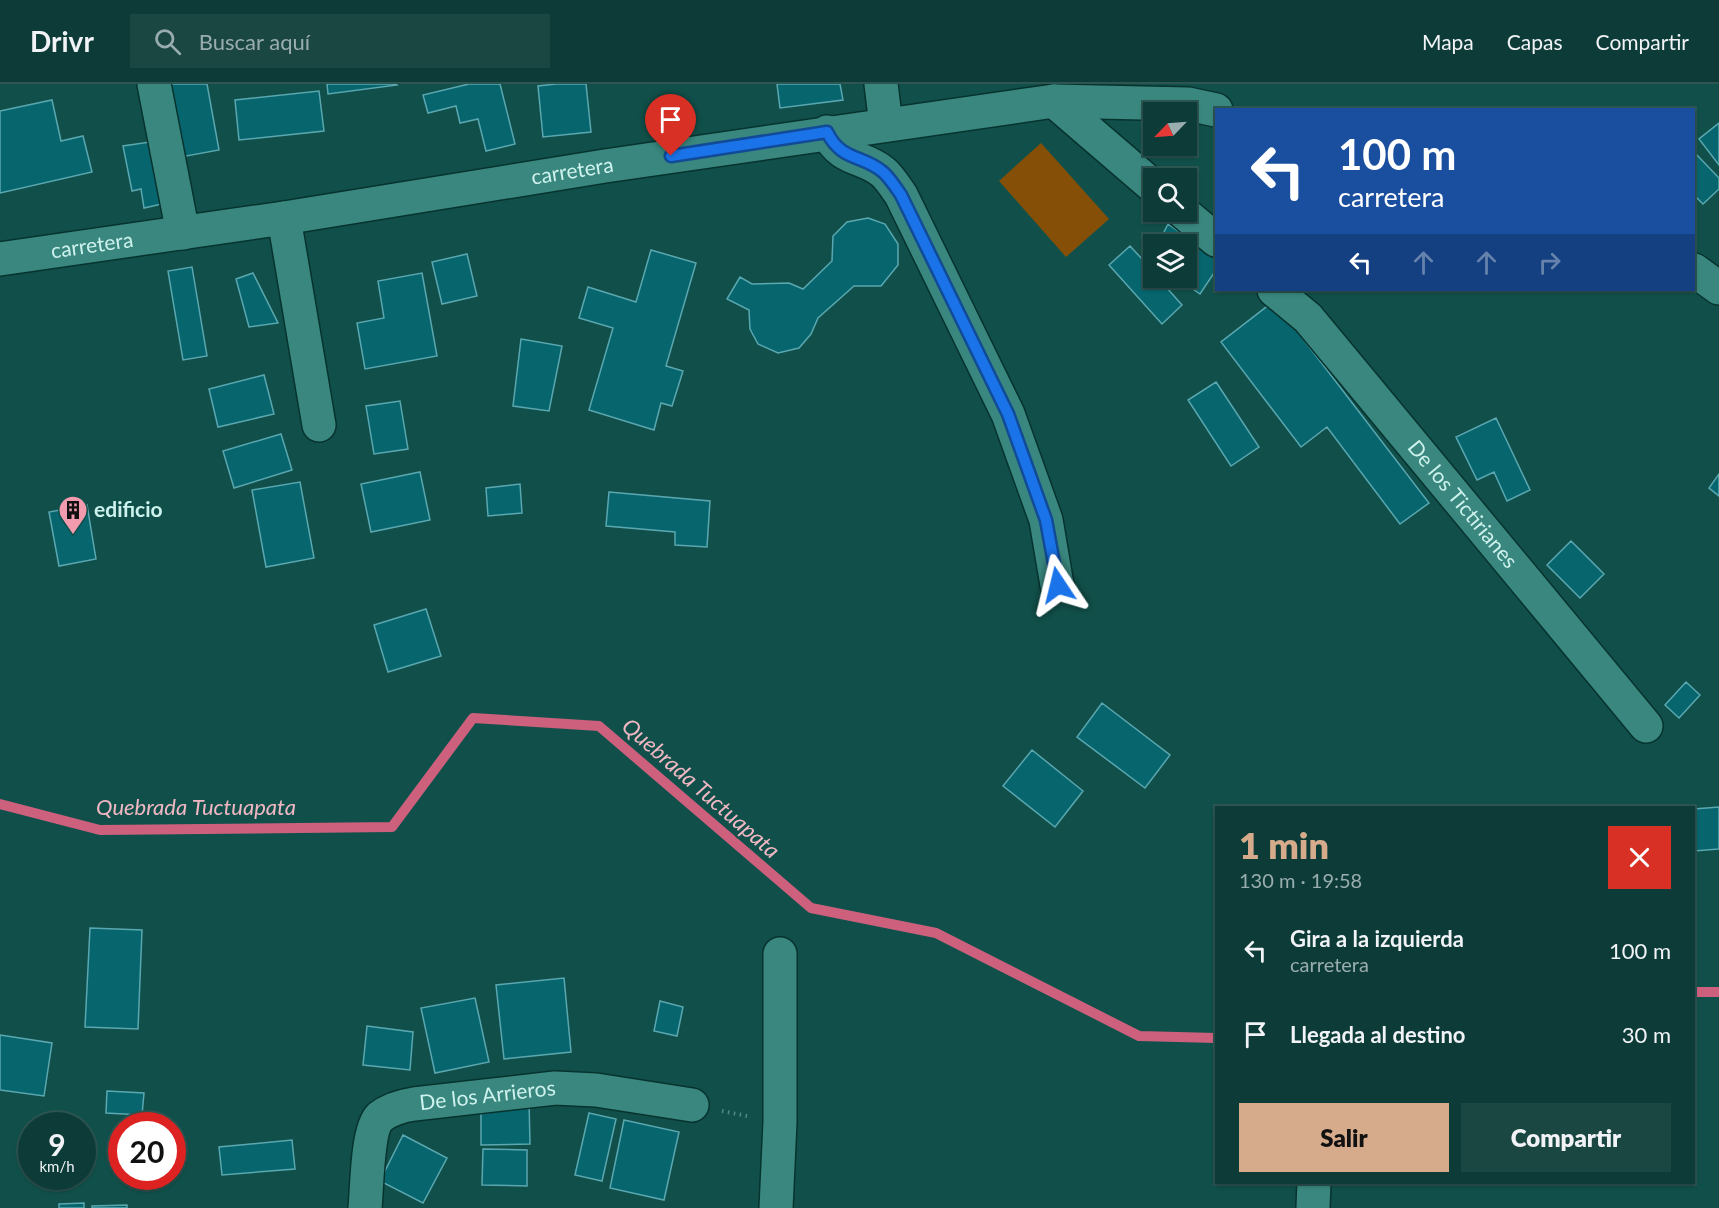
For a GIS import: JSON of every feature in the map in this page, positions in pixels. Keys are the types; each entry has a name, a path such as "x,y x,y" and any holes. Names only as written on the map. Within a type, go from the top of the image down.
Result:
{"street":[{"path":"154,84 183,233"},
{"path":"881,84 886,125"},
{"path":"1054,101 1143,178"},
{"name":"carretera","path":"0,259 284,218 827,132 1054,101 1188,104 1215,110"},
{"path":"827,132 833,144 847,156 884,172 901,195 1008,414 1046,520 1058,585"},
{"path":"284,218 319,425"},
{"path":"1195,222 1215,239"},
{"path":"1695,271 1719,288"},
{"name":"De los Tictirianes","path":"1275,291 1308,318 1646,726"},
{"path":"776,1208 780,1122 780,954"},
{"name":"De los Arrieros","path":"365,1208 371,1133 378,1119 394,1108 555,1088 596,1090 692,1105"},
{"path":"1313,1208 1314,1184"}],"path":[{"path":"692,1105 780,1122"}],"shaded area":[{"path":"1041,143 1109,219 1066,257 999,181"}],"building":[{"path":"168,84 207,84 219,150 181,157"},
{"path":"327,84 396,84 397,85 328,94"},
{"path":"469,84 500,84 515,144 486,151 478,119 460,123 456,106 428,113 423,95"},
{"path":"586,84 591,132 543,137 538,86"},
{"path":"777,84 840,84 843,100 780,108"},
{"path":"319,91 324,131 239,140 235,100"},
{"path":"52,100 61,141 83,136 92,172 0,193 0,111"},
{"path":"1719,123 1719,165 1699,139"},
{"path":"150,142 162,204 144,208 141,189 132,191 123,146"},
{"path":"1695,153 1719,178 1719,189 1703,204 1695,196"},
{"path":"868,218 885,224 898,244 898,265 881,286 854,286 818,318 811,334 799,348 778,353 758,344 750,329 749,310 727,299 740,277 752,284 789,283 803,289 832,261 833,236 847,222"},
{"path":"1168,224 1182,234 1163,234"},
{"path":"1197,245 1215,257 1215,272 1200,294 1191,288 1197,288"},
{"path":"1130,246 1143,260 1143,288 1167,288 1182,305 1162,324 1109,265"},
{"path":"651,250 696,263 666,366 683,371 672,406 661,403 654,430 589,410 613,328 579,318 588,287 636,302"},
{"path":"467,254 477,296 442,304 432,262"},
{"path":"192,267 207,356 183,360 168,271"},
{"path":"253,273 278,323 249,327 236,279"},
{"path":"422,273 437,356 365,369 357,323 384,318 378,281"},
{"path":"1274,301 1429,503 1400,524 1327,427 1301,447 1221,342"},
{"path":"521,339 562,346 549,411 513,406"},
{"path":"264,375 274,414 218,427 209,389"},
{"path":"1216,382 1259,447 1231,466 1188,400"},
{"path":"400,401 408,449 374,454 366,406"},
{"path":"1496,418 1530,490 1507,501 1494,472 1477,480 1456,437"},
{"path":"281,434 292,470 234,488 223,451"},
{"path":"420,472 430,520 371,532 361,484"},
{"path":"1719,474 1719,496 1709,488"},
{"path":"300,482 314,558 266,567 252,490"},
{"path":"520,484 522,513 488,516 486,488"},
{"path":"609,492 710,501 707,547 675,545 675,532 606,526"},
{"name":"edificio","path":"87,505 96,559 59,566 49,512"},
{"path":"1571,541 1604,574 1580,598 1547,565"},
{"path":"426,609 441,656 388,672 374,625"},
{"path":"1686,682 1700,695 1679,718 1665,705"},
{"path":"1102,703 1170,755 1145,788 1077,737"},
{"path":"1032,750 1083,791 1055,827 1003,786"},
{"path":"1719,807 1719,849 1695,851 1695,809"},
{"path":"90,928 142,930 138,1029 85,1027"},
{"path":"564,978 571,1052 504,1059 496,985"},
{"path":"475,998 489,1062 435,1073 421,1008"},
{"path":"660,1001 683,1007 677,1036 654,1031"},
{"path":"367,1026 413,1032 410,1070 363,1065"},
{"path":"0,1035 52,1043 44,1096 0,1090"},
{"path":"107,1091 144,1093 142,1112 106,1113"},
{"path":"481,1101 529,1101 530,1144 481,1145"},
{"path":"589,1113 616,1119 602,1181 575,1175"},
{"path":"624,1120 679,1132 664,1200 610,1188"},
{"path":"403,1135 447,1158 423,1203 380,1181"},
{"path":"292,1140 295,1169 222,1175 219,1147"},
{"path":"483,1149 527,1150 527,1186 482,1185"},
{"path":"84,1203 84,1208 59,1208 59,1204"},
{"path":"127,1205 127,1208 92,1208 92,1206"}],"waterway":[{"name":"Quebrada Tuctuapata","path":"0,804 100,830 392,827 473,718 599,726 811,908 936,933 1139,1036 1215,1038"},
{"name":"Quebrada Tuctuapata","path":"1695,992 1719,992"}],"place":[{"name":"edificio","path":"73,536"}],"route":[{"path":"671,156 827,132 833,144 847,156 884,172 901,195 1008,414 1046,520 1058,585"}]}
